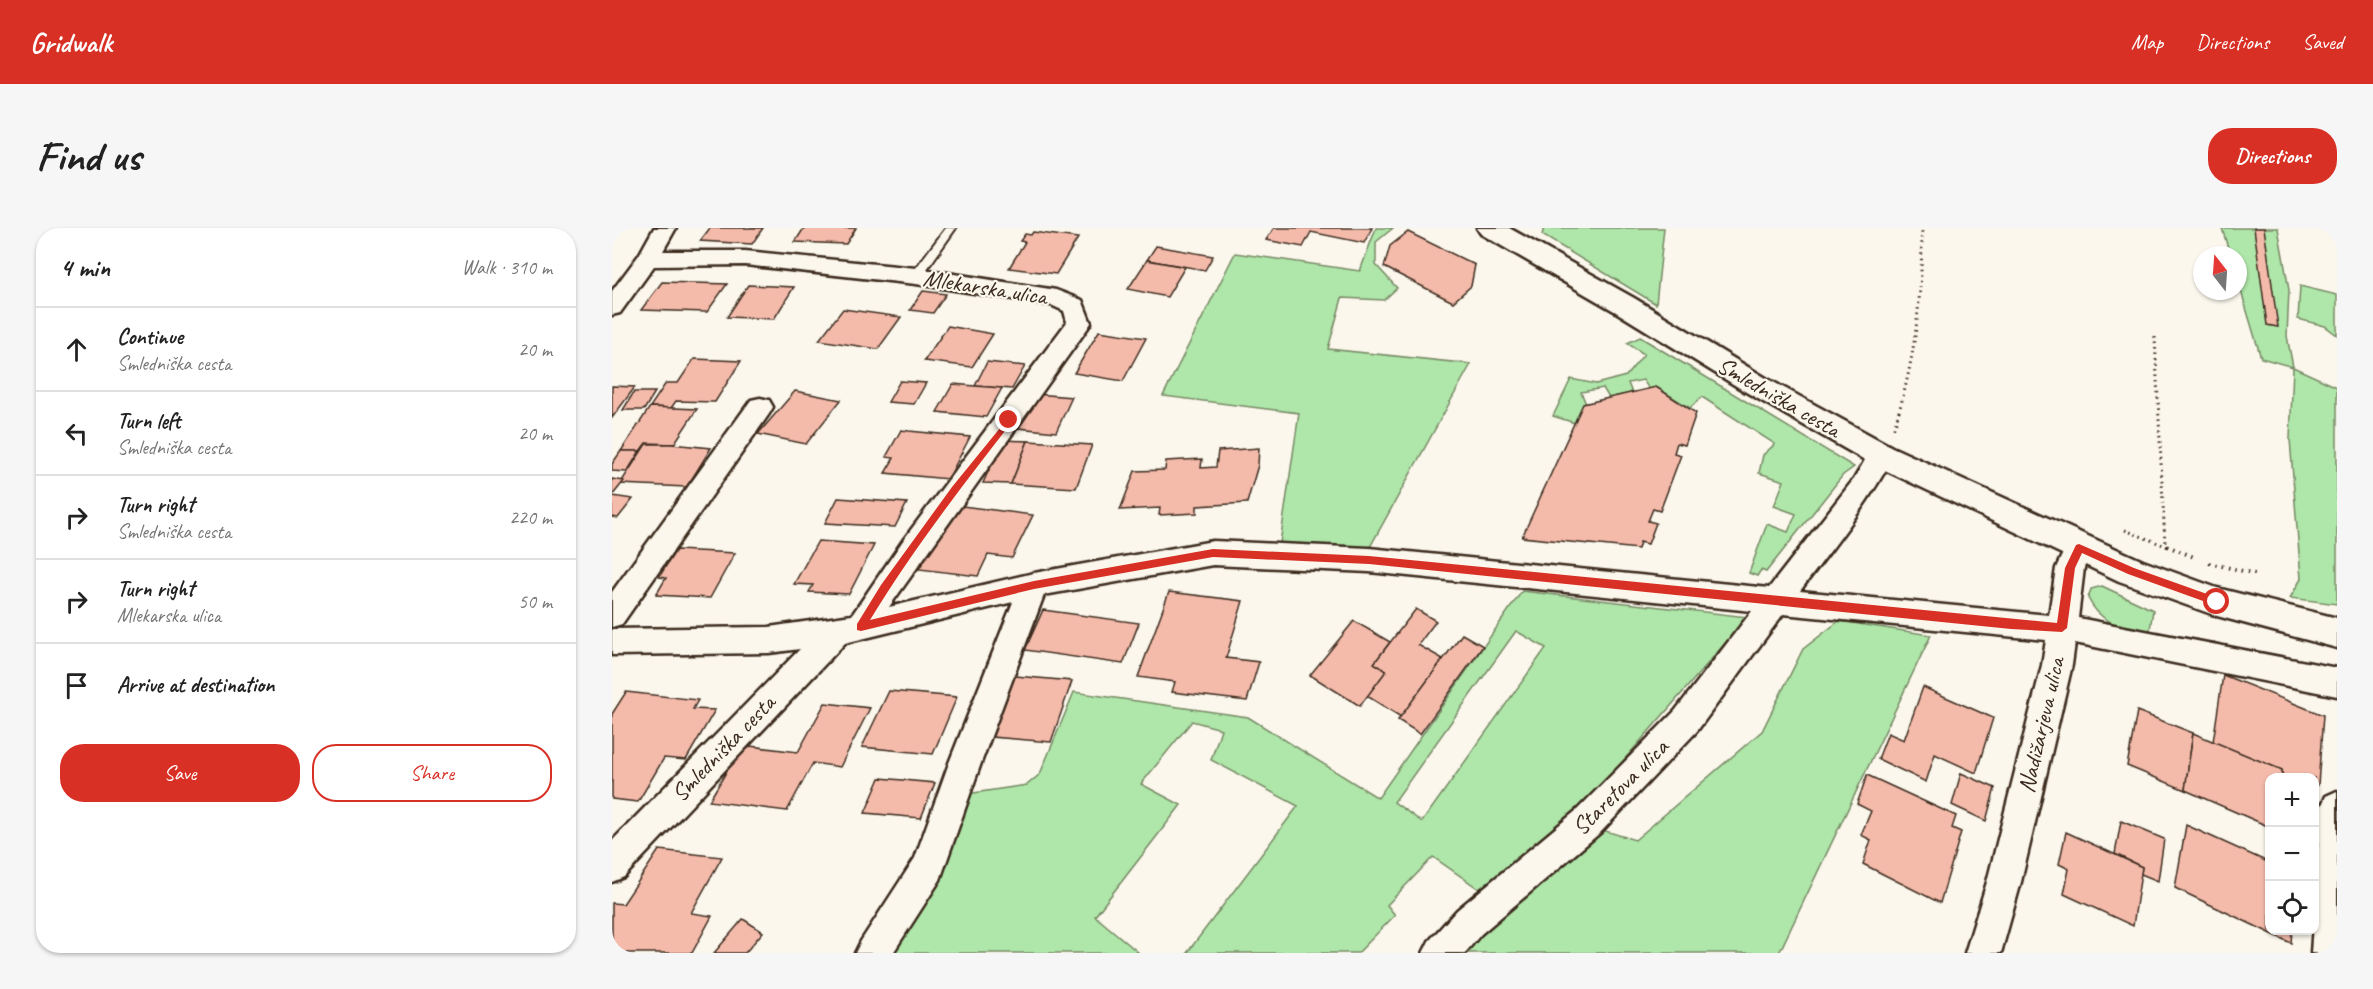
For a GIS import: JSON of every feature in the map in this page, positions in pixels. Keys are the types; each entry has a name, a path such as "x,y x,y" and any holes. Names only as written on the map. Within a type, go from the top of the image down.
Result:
{"street":[{"path":"612,307 648,259 665,228"},
{"name":"Smledniška cesta","path":"1490,228 1605,294 1755,385 1881,455 2131,571 2217,602 2337,633"},
{"name":"Mlekarska ulica","path":"648,259 745,258 916,276 1056,298 1074,306 1079,323 884,588 848,630"},
{"path":"612,615 760,407"},
{"name":"Staretova ulica","path":"1442,953 1468,922 1589,821 1686,721 1863,486 1881,455"},
{"path":"612,642 769,640 848,630 1034,585 1213,553 1369,560 2062,628 2070,568 2079,548"},
{"path":"873,953 928,868 965,763 1034,585"},
{"name":"Nadižarjeva ulica","path":"1983,953 2021,814 2056,665 2062,628 2337,682"},
{"name":"Smledniška cesta","path":"612,865 848,630"},
{"path":"2330,953 2337,807"}],"lane":[{"path":"916,276 951,228"}],"path":[{"path":"1881,455 1894,427 1913,362 1923,275 1923,228"},
{"path":"2155,337 2165,544"}],"green space":[{"path":"1376,228 1393,228 1376,242 1376,265 1397,288 1384,300 1342,298 1328,349 1471,364 1370,547 1280,543 1299,413 1163,396 1235,253 1360,271"},
{"path":"1544,228 1664,228 1656,304 1542,235"},
{"path":"2222,228 2278,228 2289,290 2287,336 2293,367 2261,358 2244,300 2247,300 2247,246 2227,246"},
{"path":"2300,286 2337,295 2337,335 2325,326 2298,319"},
{"path":"1640,337 1854,467 1843,475 1766,572 1761,570 1757,576 1749,573 1767,524 1788,532 1796,514 1774,506 1784,481 1759,473 1763,455 1775,444 1702,397 1690,408 1656,387 1649,389 1643,380 1628,383 1632,393 1609,398 1603,388 1581,392 1586,404 1575,423 1553,416 1571,379 1596,384 1626,376 1644,354 1627,343"},
{"path":"2293,367 2337,387 2337,604 2290,598 2301,579 2290,439"},
{"path":"2102,586 2153,610 2149,636 2114,624 2099,614 2088,598 2091,589"},
{"path":"1522,591 1748,617 1591,798 1482,891 1433,857 1387,905 1395,915 1358,953 1187,953 1298,806 1211,760 1221,729 1192,721 1141,784 1181,805 1095,916 1139,953 878,953 935,865 967,794 1027,785 1040,774 1074,692 1248,717 1378,798","holes":["1516,631 1546,648 1422,822 1394,802"]},
{"path":"1839,621 1931,635 1779,953 1454,953 1599,829 1635,840 1762,731 1803,649"}],"building":[{"path":"710,228 763,228 752,244 700,241"},
{"path":"804,228 856,228 846,244 795,242"},
{"path":"1274,228 1372,228 1364,243 1311,232 1303,247 1266,240"},
{"path":"2254,228 2264,228 2278,327 2267,325"},
{"path":"1033,232 1078,238 1056,274 1009,268 1025,242 1020,241 1025,234 1031,235"},
{"path":"1408,232 1475,265 1471,286 1453,302 1384,267 1390,246"},
{"path":"1156,246 1213,256 1205,270 1147,260"},
{"path":"1147,260 1185,267 1167,297 1128,289"},
{"path":"662,282 727,284 707,312 641,310"},
{"path":"748,285 794,287 774,319 727,317"},
{"path":"923,291 946,294 933,313 910,310"},
{"path":"843,309 901,317 878,349 819,340"},
{"path":"948,326 993,334 972,367 924,361"},
{"path":"1099,331 1146,338 1123,381 1074,373"},
{"path":"694,359 741,361 715,402 676,401 671,408 650,407 666,383 678,383"},
{"path":"987,362 1025,366 1012,389 975,386"},
{"path":"900,381 926,383 914,404 888,402"},
{"path":"953,384 1002,388 986,417 937,412"},
{"path":"612,386 635,387 612,418"},
{"path":"1656,387 1696,413 1685,445 1677,443 1674,453 1681,455 1660,511 1653,509 1648,521 1656,523 1648,544 1640,542 1638,549 1522,537 1583,404"},
{"path":"795,391 841,400 806,444 758,434"},
{"path":"634,392 655,392 644,410 623,410"},
{"path":"1035,394 1072,397 1056,432 1018,428"},
{"path":"650,407 697,409 674,444 646,443 640,451 621,451"},
{"path":"901,430 970,437 948,479 885,473 894,458 886,457"},
{"path":"1002,440 1028,441 1011,484 983,483"},
{"path":"1028,441 1092,445 1076,488 1011,484"},
{"path":"646,444 711,448 687,487 620,484"},
{"path":"1259,448 1258,465 1247,503 1197,506 1197,513 1159,515 1160,508 1120,510 1135,471 1165,470 1166,461 1202,459 1201,468 1216,467 1218,451"},
{"path":"621,451 640,451 627,472 612,471 612,464"},
{"path":"612,479 624,481 612,496"},
{"path":"612,496 633,499 618,518 612,517"},
{"path":"838,498 907,503 895,527 825,523"},
{"path":"954,505 1033,515 1012,558 988,555 978,576 919,569"},
{"path":"818,541 874,545 849,594 809,592 813,585 794,584"},
{"path":"676,550 735,553 710,598 656,595 666,578 659,577"},
{"path":"1169,592 1243,601 1226,658 1259,662 1247,701 1172,692 1175,682 1138,677"},
{"path":"1416,609 1436,621 1418,645 1443,659 1401,717 1367,696 1386,671 1374,663"},
{"path":"1043,610 1139,623 1123,664 1025,650"},
{"path":"1354,621 1390,642 1374,663 1386,671 1360,706 1310,675"},
{"path":"1462,634 1483,646 1420,734 1398,720"},
{"path":"2223,675 2323,715 2319,773 2282,773 2282,770 2213,742"},
{"path":"1015,676 1072,681 1051,742 991,737"},
{"path":"1923,687 1993,718 1976,773 1935,754 1926,782 1878,759 1888,733 1904,740"},
{"path":"889,691 957,697 933,754 862,747"},
{"path":"626,692 698,700 693,709 715,710 686,760 664,758 638,802 612,799 612,714"},
{"path":"825,703 870,708 840,767 813,763 787,811 709,801 742,745 798,752"},
{"path":"2137,711 2193,733 2185,790 2127,766"},
{"path":"2193,733 2282,770 2282,773 2265,773 2265,825 2185,790"},
{"path":"1961,773 1995,788 1986,821 1952,805"},
{"path":"1867,775 1956,816 1952,828 1961,832 1940,903 1863,864 1871,840 1861,835 1871,811 1857,804"},
{"path":"880,778 935,783 921,818 865,813"},
{"path":"2121,821 2164,839 2158,881 2141,874 2142,867 2115,854"},
{"path":"2186,825 2265,861 2265,931 2175,888"},
{"path":"2066,832 2142,867 2133,926 2064,894 2069,869 2059,864"},
{"path":"659,850 722,857 691,913 712,916 692,953 612,953 612,903 623,904"},
{"path":"743,919 763,932 745,953 714,953"},
{"path":"2274,935 2292,935 2291,943"}],"route":[{"path":"1009,420 884,588 861,627 1034,585 1213,553 1369,560 2011,625 2062,628 2070,568 2079,548 2131,571 2217,602"}]}
